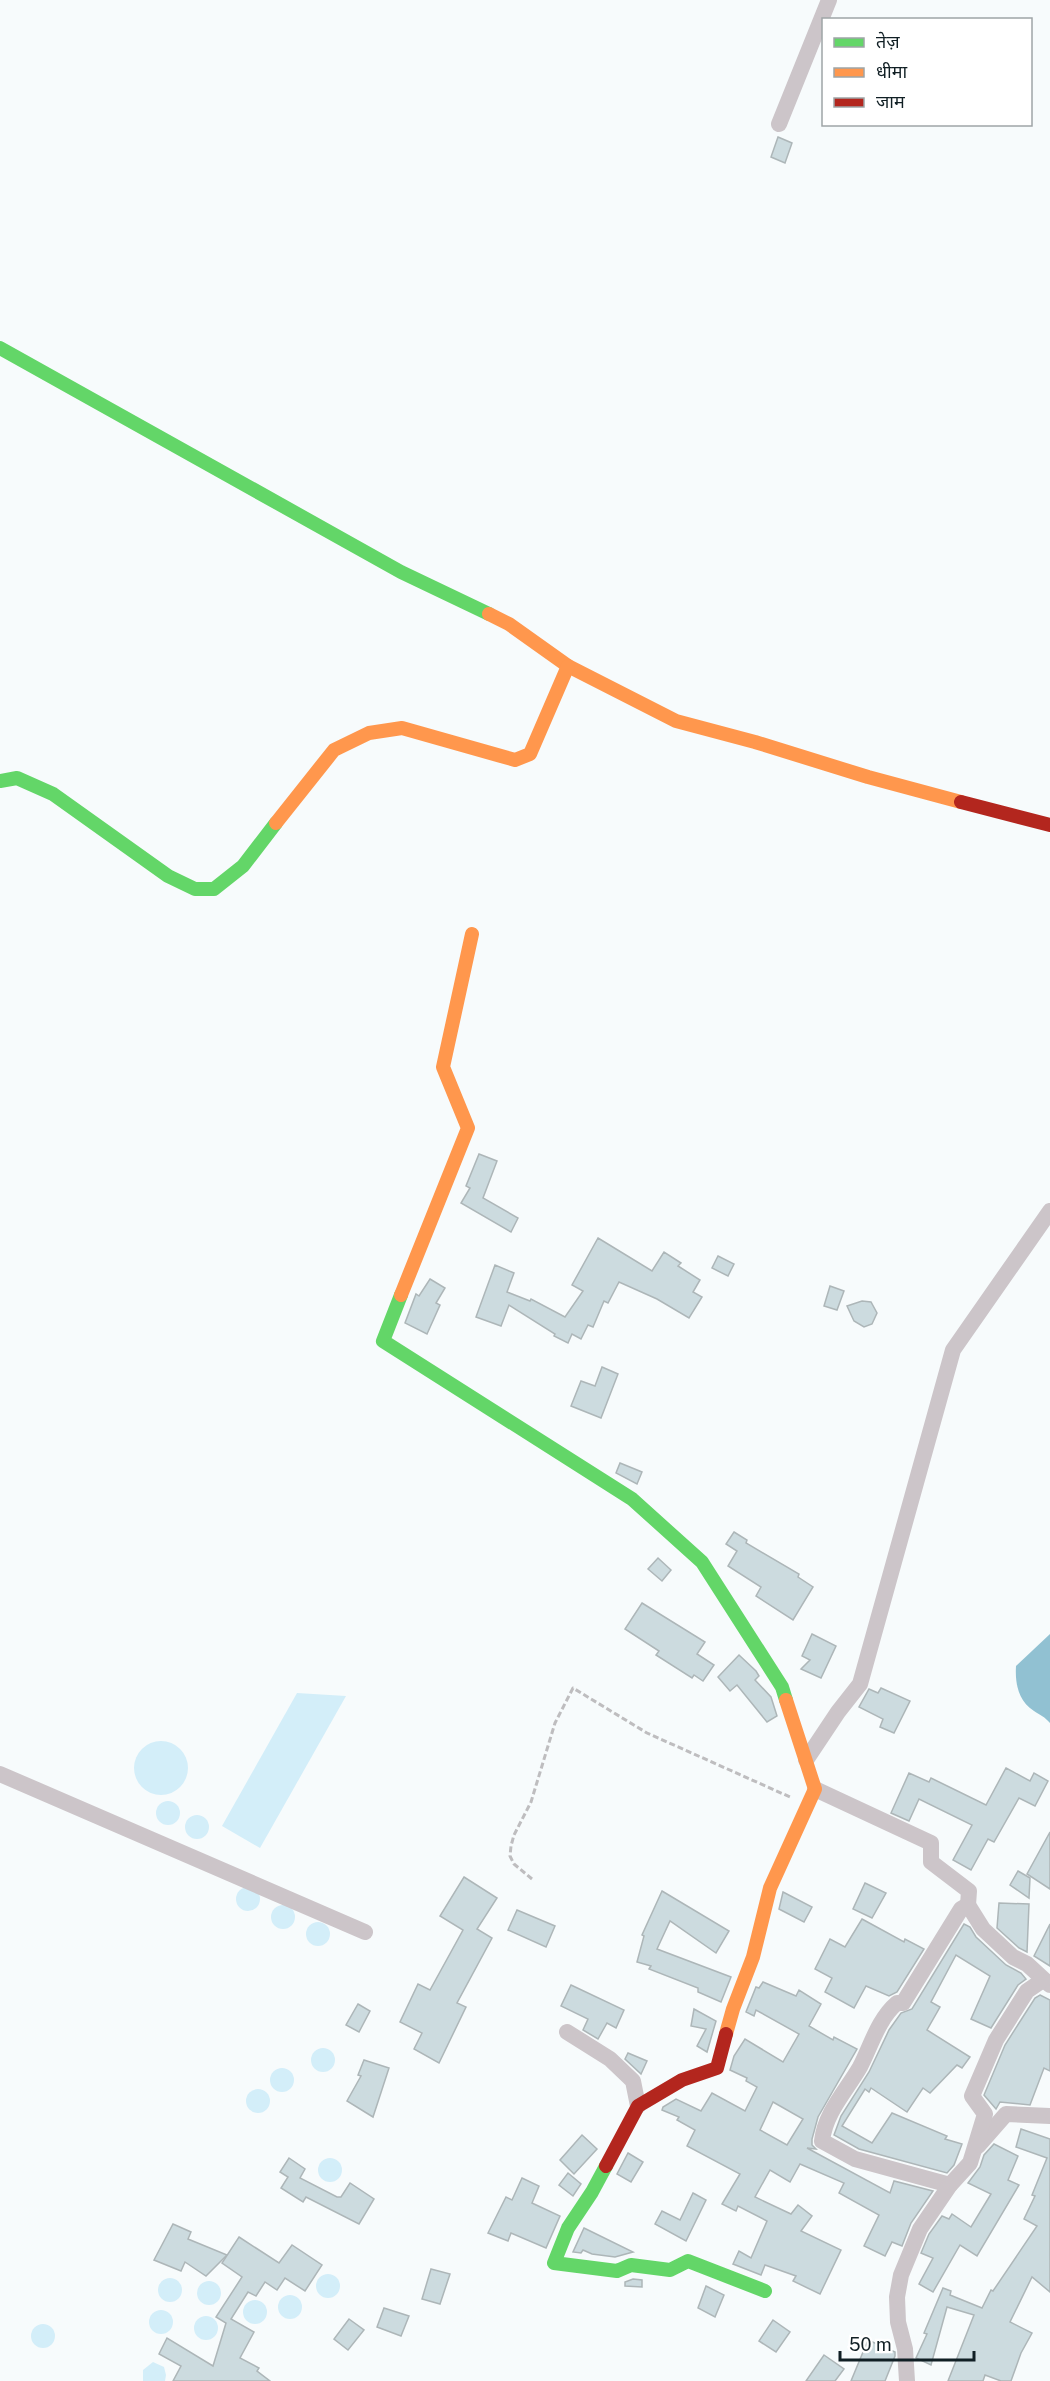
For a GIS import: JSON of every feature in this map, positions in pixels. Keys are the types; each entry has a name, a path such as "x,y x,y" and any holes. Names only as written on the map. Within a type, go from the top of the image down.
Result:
{"street":[{"path":"779,124 829,0"},
{"path":"0,348 401,572 509,624 568,666 676,721 755,742 868,777 1050,825"},
{"path":"0,780 17,777 53,794 168,876 195,889 214,890 243,866 334,750 369,733 402,728 515,760 530,754 568,666"},
{"path":"472,934 443,1067 468,1128 383,1341 632,1499 702,1562 782,1687 815,1789 770,1888 753,1957 733,2010 717,2068 681,2080 638,2106 592,2192 568,2228 554,2263 617,2271 631,2265 670,2270 688,2261 765,2291"},
{"path":"806,1760 860,1684 953,1350 1050,1211"},
{"path":"0,1774 365,1932"},
{"path":"815,1789 931,1843 931,1862 969,1891 968,1905 983,1929 1013,1957 1027,1964 1046,1983 1027,1991 996,2040 972,2096 985,2114 970,2163 950,2185 920,2229 901,2275 897,2297 898,2322 905,2349 907,2381"},
{"path":"950,2185 855,2159 822,2141 824,2128 882,2023 892,2007 897,2003 903,2003 916,1979 923,1973 950,1924 961,1909 968,1905"},
{"path":"567,2032 610,2059 633,2081 638,2106"},
{"path":"974,2151 1006,2114 1050,2116"}],"path":[{"path":"532,1879 514,1864 510,1856 511,1846 514,1835 531,1802 555,1723 573,1688 647,1733 808,1806"}],"shaded area":[{"path":"297,1693 346,1696 260,1848 222,1826"},
{"path":"161,1741 171,1743 180,1749 186,1758 188,1768 186,1778 180,1787 171,1793 161,1795 151,1793 142,1787 136,1778 134,1768 136,1758 142,1749 151,1743"},
{"path":"168,1801 173,1802 179,1808 179,1818 173,1824 168,1825 163,1824 157,1818 156,1813 157,1808 163,1802"},
{"path":"197,1815 202,1816 208,1822 208,1832 202,1838 197,1839 192,1838 186,1832 185,1827 186,1822 192,1816"},
{"path":"248,1887 256,1891 260,1899 256,1907 248,1911 240,1907 236,1899 240,1891"},
{"path":"283,1905 288,1906 294,1912 294,1922 288,1928 283,1929 278,1928 272,1922 271,1917 272,1912 278,1906"},
{"path":"318,1922 323,1923 329,1929 329,1939 323,1945 318,1946 313,1945 307,1939 306,1934 307,1929 313,1923"},
{"path":"323,2048 332,2051 335,2060 332,2069 323,2072 314,2069 311,2060 314,2051"},
{"path":"282,2068 291,2071 294,2080 291,2089 282,2092 273,2089 270,2080 273,2071"},
{"path":"258,2089 267,2092 270,2101 267,2110 258,2113 249,2110 246,2101 249,2092"},
{"path":"330,2158 339,2161 342,2170 339,2179 330,2182 321,2179 318,2170 321,2161"},
{"path":"328,2274 337,2277 340,2286 337,2295 328,2298 319,2295 316,2286 319,2277"},
{"path":"170,2278 179,2281 182,2290 179,2299 170,2302 161,2299 158,2290 161,2281"},
{"path":"209,2281 218,2284 221,2293 218,2302 209,2305 200,2302 197,2293 200,2284"},
{"path":"290,2295 299,2298 302,2307 299,2316 290,2319 281,2316 278,2307 281,2298"},
{"path":"255,2300 264,2303 267,2312 264,2321 255,2324 246,2321 243,2312 246,2303"},
{"path":"161,2310 170,2313 173,2322 170,2331 161,2334 152,2331 149,2322 152,2313"},
{"path":"206,2316 215,2319 218,2328 215,2337 206,2340 197,2337 194,2328 197,2319"},
{"path":"43,2324 52,2327 55,2336 52,2345 43,2348 34,2345 31,2336 34,2327"},
{"path":"153,2362 164,2367 165,2381 143,2381 143,2370"}],"water":[{"path":"1050,1634 1050,1723 1029,1707 1021,1697 1017,1685 1016,1666"}],"building":[{"path":"778,137 792,143 785,163 771,157"},
{"path":"479,1154 497,1161 483,1198 518,1218 511,1232 461,1203 470,1188 466,1186"},
{"path":"598,1238 652,1271 664,1252 681,1263 678,1266 700,1280 693,1292 702,1297 689,1318 657,1299 619,1282 608,1303 604,1301 593,1327 588,1325 581,1339 572,1334 568,1343 509,1305 501,1326 476,1317 495,1265 514,1273 507,1292 530,1301 531,1299 565,1317 583,1291 572,1285"},
{"path":"718,1256 734,1264 728,1276 712,1268"},
{"path":"430,1279 445,1288 436,1303 440,1305 427,1334 405,1323 416,1294 419,1296"},
{"path":"830,1286 844,1291 837,1310 824,1306"},
{"path":"862,1301 871,1302 877,1313 872,1324 864,1327 854,1321 847,1306"},
{"path":"602,1367 618,1374 601,1418 571,1406 581,1381 595,1386"},
{"path":"620,1463 642,1472 637,1484 616,1473"},
{"path":"734,1532 747,1540 746,1543 799,1574 798,1577 813,1587 793,1620 756,1596 761,1587 728,1566 737,1551 726,1544"},
{"path":"658,1558 671,1570 662,1581 648,1569"},
{"path":"642,1603 705,1642 697,1654 714,1665 703,1681 694,1675 692,1678 656,1655 659,1651 625,1629"},
{"path":"812,1634 836,1646 821,1678 801,1669 810,1660 802,1656"},
{"path":"739,1655 756,1671 759,1676 755,1680 771,1697 777,1716 767,1722 737,1685 730,1691 718,1677"},
{"path":"881,1688 910,1701 894,1733 880,1727 883,1719 859,1707 869,1689 878,1693"},
{"path":"1006,1768 1030,1781 1034,1773 1048,1781 1035,1806 1019,1798 994,1842 988,1839 971,1870 953,1860 972,1825 919,1799 909,1821 891,1813 909,1773 929,1782 931,1778 986,1805"},
{"path":"1050,1832 1050,1889 1027,1874"},
{"path":"1018,1871 1030,1878 1029,1898 1010,1885"},
{"path":"464,1877 497,1898 477,1929 492,1938 457,2003 466,2007 439,2063 414,2049 422,2033 400,2022 418,1984 430,1990 463,1930 440,1916"},
{"path":"865,1883 886,1893 872,1918 853,1909"},
{"path":"662,1891 729,1931 716,1953 670,1921 657,1949 731,1977 721,2002 698,1992 698,1988 649,1969 651,1966 637,1962 644,1936 642,1935"},
{"path":"783,1892 812,1907 804,1922 779,1909"},
{"path":"999,1903 1029,1904 1027,1952 1019,1948 997,1928"},
{"path":"517,1910 555,1926 546,1947 508,1930"},
{"path":"862,1919 904,1942 905,1939 924,1949 897,1992 889,1996 866,1986 854,2008 825,1992 832,1978 815,1969 830,1939 845,1947"},
{"path":"964,1924 970,1927 976,1937 1006,1965 1021,1973 1026,1979 1018,1985 991,2028 971,2019 990,1976 956,1955 931,2002 940,2007 927,2030 970,2057 962,2068 957,2065 930,2093 923,2088 907,2112 871,2088 869,2092 865,2089 842,2126 872,2143 892,2113 947,2136 945,2139 962,2144 954,2165 947,2173 859,2149 834,2135 841,2116 869,2072 889,2030 901,2013 912,2009"},
{"path":"1050,1924 1050,1966 1034,1956"},
{"path":"763,1982 796,1996 799,1990 821,2004 809,2026 833,2040 834,2037 857,2049 818,2117 812,2139 812,2145 816,2149 807,2148 890,2193 894,2181 933,2191 911,2223 902,2246 892,2242 885,2256 864,2246 879,2215 839,2193 844,2183 800,2164 790,2182 770,2170 755,2197 791,2214 798,2205 812,2216 801,2231 841,2250 820,2294 793,2281 796,2276 765,2265 761,2275 733,2264 739,2251 751,2258 767,2221 738,2206 736,2211 722,2204 740,2174 687,2146 695,2130 677,2120 679,2117 662,2110 676,2099 701,2111 712,2093 745,2111 757,2087 746,2081 747,2078 730,2070 734,2056 745,2039 783,2062 799,2034 756,2010 754,2016 746,2012 756,1987 759,1988","holes":["773,2102 803,2119 787,2145 760,2130"]},
{"path":"571,1985 624,2010 616,2028 607,2023 598,2039 583,2030 588,2019 561,2006"},
{"path":"1040,1995 1050,2000 1050,2071 1044,2068 1030,2105 1000,2102 996,2109 984,2095 1005,2045 1035,1998"},
{"path":"358,2004 370,2011 359,2032 346,2025"},
{"path":"694,2009 716,2021 707,2052 697,2046 706,2029 691,2026"},
{"path":"628,2053 647,2061 641,2074 625,2059"},
{"path":"364,2060 389,2068 373,2117 347,2101 361,2076 358,2075"},
{"path":"1021,2129 1050,2139 1050,2292 1032,2277 1010,2322 1032,2333 1021,2353 1011,2381 1001,2381 985,2375 983,2381 948,2381 974,2315 947,2307 931,2365 916,2358 943,2288 951,2291 950,2295 982,2308 991,2290 993,2291 1037,2226 1024,2219 1035,2196 1032,2195 1047,2158 1016,2147"},
{"path":"582,2135 597,2149 574,2174 560,2160"},
{"path":"994,2144 1018,2156 1008,2180 1019,2185 977,2256 960,2245 933,2292 919,2284 933,2258 921,2253 929,2234 942,2216 949,2219 952,2214 971,2227 991,2194 968,2183 980,2167 984,2155"},
{"path":"628,2153 643,2162 631,2182 617,2174"},
{"path":"289,2158 305,2169 300,2178 337,2197 341,2197 350,2183 374,2199 359,2224 306,2197 303,2202 281,2188 288,2177 280,2172"},
{"path":"568,2173 581,2184 573,2196 559,2185"},
{"path":"522,2178 539,2186 532,2203 560,2216 546,2248 511,2233 508,2241 488,2233 506,2197 512,2200"},
{"path":"693,2193 706,2200 686,2241 655,2224 662,2211 680,2220"},
{"path":"173,2224 191,2232 188,2239 227,2255 206,2276 185,2262 181,2271 154,2260"},
{"path":"584,2228 633,2252 615,2257 592,2254 583,2250 581,2253 573,2252"},
{"path":"239,2237 279,2263 292,2245 322,2265 305,2291 285,2278 277,2290 265,2282 256,2296 248,2292 231,2319 254,2332 240,2358 259,2368 257,2371 270,2381 173,2381 181,2366 159,2354 167,2338 213,2366 226,2323 216,2317 242,2277 222,2263"},
{"path":"431,2269 450,2274 440,2304 422,2299"},
{"path":"633,2279 642,2280 642,2287 625,2286 625,2282"},
{"path":"706,2286 724,2295 715,2317 698,2308"},
{"path":"384,2308 409,2316 401,2336 377,2327"},
{"path":"349,2319 364,2330 348,2350 334,2339"},
{"path":"773,2320 790,2332 776,2352 759,2341"},
{"path":"868,2340 895,2352 885,2381 851,2381"},
{"path":"824,2355 844,2369 835,2381 806,2381"}],"traffic: fast":[{"path":"0,348 401,572 489,614"},
{"path":"0,781 17,778 53,794 168,876 195,889 214,889 243,866 276,823"},
{"path":"401,1295 383,1341 632,1499 702,1562 782,1687 786,1700"},
{"path":"606,2166 568,2228 554,2263 617,2271 631,2265 670,2270 688,2261 765,2291"}],"traffic: slow":[{"path":"489,614 509,624 568,666 676,721 961,802"},
{"path":"276,823 334,750 369,733 402,728 515,760 530,754 568,666"},
{"path":"401,1295 468,1128 443,1067 472,934"},
{"path":"726,2034 753,1957 770,1888 815,1789 786,1700"}],"traffic: jam":[{"path":"961,802 1050,825"},
{"path":"606,2166 638,2106 682,2080 717,2068 726,2034"}]}
